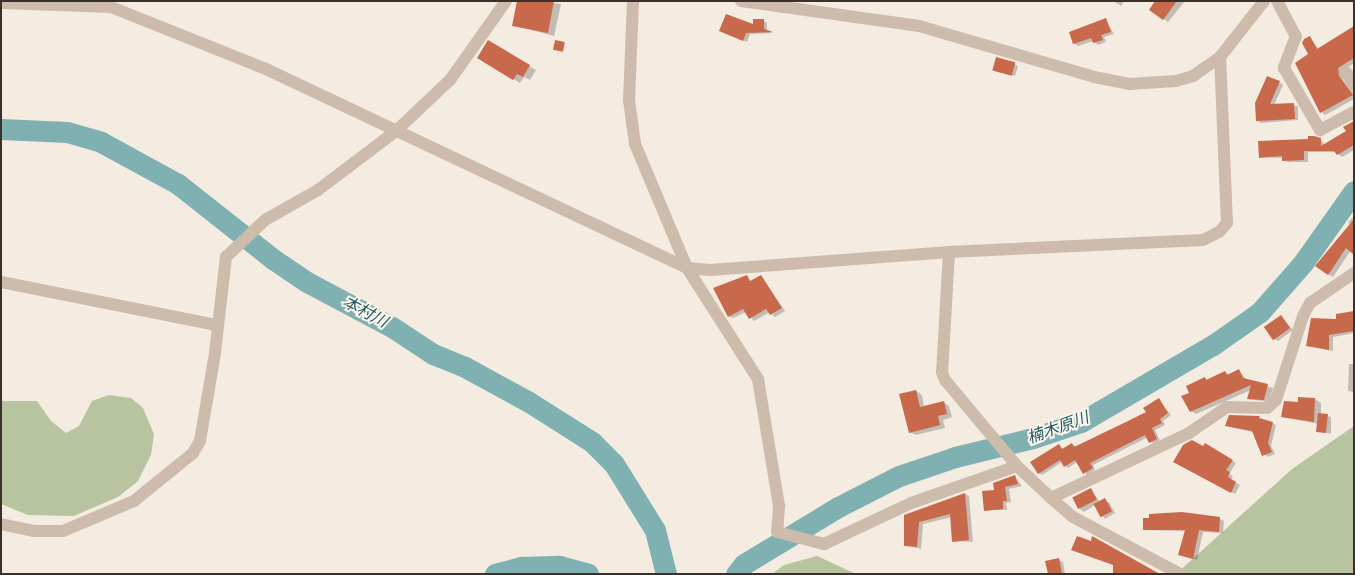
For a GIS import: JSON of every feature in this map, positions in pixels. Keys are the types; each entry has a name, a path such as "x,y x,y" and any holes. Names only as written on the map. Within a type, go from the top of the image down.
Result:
{"street":[{"path":"1,524 33,531 71,528 134,501 193,453 200,441 226,257 265,220 318,190 396,132 450,80 506,1"},
{"path":"633,1 629,100 635,144 687,268 758,379 779,506 777,532 824,544 911,503 1014,463"},
{"path":"741,1 919,26 1094,77 1129,84 1176,81 1193,76 1220,57 1264,1"},
{"path":"1277,1 1296,36 1284,68 1320,130 1354,112"},
{"path":"1,3 111,7 266,69 687,268 710,270 949,252 1203,240 1219,232 1227,222 1220,57"},
{"path":"1346,72 1354,86"},
{"path":"949,252 942,372 1014,463 1073,517 1180,574"},
{"path":"1051,498 1189,433 1227,407 1267,408 1276,400 1303,316 1310,303 1354,272"},
{"path":"1,282 217,325"}],"green space":[{"path":"109,395 131,398 143,408 154,434 151,455 138,481 118,497 74,516 28,515 1,504 1,401 37,401 51,421 66,433 79,426 92,401"},
{"path":"1354,426 1354,574 1176,574 1292,469"},
{"path":"817,556 856,574 772,574 784,565"}],"building":[{"path":"517,1 554,1 548,33 512,26"},
{"path":"1155,1 1177,1 1163,20 1149,10"},
{"path":"726,14 753,24 753,19 764,19 764,29 773,32 746,33 743,41 719,31"},
{"path":"1106,18 1111,32 1101,35 1103,40 1093,43 1091,38 1073,44 1069,32"},
{"path":"1354,26 1354,58 1338,68 1339,76 1353,95 1320,113 1295,63 1308,54 1302,43 1304,39 1310,36 1317,49"},
{"path":"488,40 530,65 523,77 517,74 513,80 477,58"},
{"path":"555,40 565,42 563,52 553,50"},
{"path":"996,57 1015,62 1012,76 992,71"},
{"path":"1267,76 1280,81 1270,104 1294,103 1295,119 1256,121 1255,103"},
{"path":"1354,121 1354,145 1337,155 1334,151 1304,151 1304,160 1282,161 1282,156 1259,158 1258,141 1308,139 1308,136 1314,136 1321,138 1321,146 1346,131 1343,127"},
{"path":"1354,219 1354,255 1346,248 1328,275 1315,266"},
{"path":"747,275 750,281 761,275 782,308 770,315 766,309 749,319 743,309 728,317 713,288"},
{"path":"1354,311 1354,331 1329,335 1329,350 1306,346 1311,318 1336,319 1336,314"},
{"path":"1281,315 1290,328 1273,340 1264,327"},
{"path":"1239,369 1243,378 1268,384 1264,400 1247,399 1251,385 1190,412 1181,396 1189,393 1186,386 1205,377 1206,380 1225,371 1227,375"},
{"path":"916,390 920,407 944,401 947,414 938,416 940,425 909,433 899,394"},
{"path":"1298,397 1315,398 1314,422 1281,417 1284,401 1298,402"},
{"path":"1159,398 1168,413 1160,419 1162,423 1152,428 1157,439 1149,443 1145,435 1090,463 1093,468 1083,474 1075,460 1064,467 1060,460 1038,474 1030,462 1059,444 1062,449 1072,443 1074,447 1126,422 1146,412 1143,408"},
{"path":"1318,413 1328,414 1326,433 1316,432"},
{"path":"1229,415 1260,416 1259,418 1273,422 1268,443 1272,452 1262,456 1252,431 1225,426"},
{"path":"1192,440 1203,446 1205,443 1233,460 1226,470 1230,472 1228,477 1236,482 1231,493 1173,462 1183,445"},
{"path":"1015,475 1018,484 1005,487 1007,501 1003,501 1003,509 984,511 982,491 994,490 993,483"},
{"path":"1091,488 1097,500 1078,509 1072,498"},
{"path":"965,493 969,540 952,542 950,514 919,522 917,547 904,546 904,515"},
{"path":"1105,498 1112,511 1101,517 1094,504"},
{"path":"1182,512 1220,517 1219,532 1199,530 1193,559 1178,555 1185,530 1143,530 1143,518 1149,518 1149,514"},
{"path":"1077,536 1091,541 1092,536 1160,574 1113,574 1113,565 1071,550"},
{"path":"1059,558 1062,574 1048,574 1045,561"}],"waterway":[{"name":"本村川","path":"1,129 67,132 101,142 178,184 273,259 307,282 392,327 433,354 465,367 529,402 592,442 614,464 655,530 666,574"},
{"name":"楠木原川","path":"736,574 744,564 838,507 899,476 955,457 1033,438 1081,422 1213,345 1260,312 1303,263 1354,191"},
{"name":"楠木原川","path":"495,574 522,567 559,566 588,574"}]}
